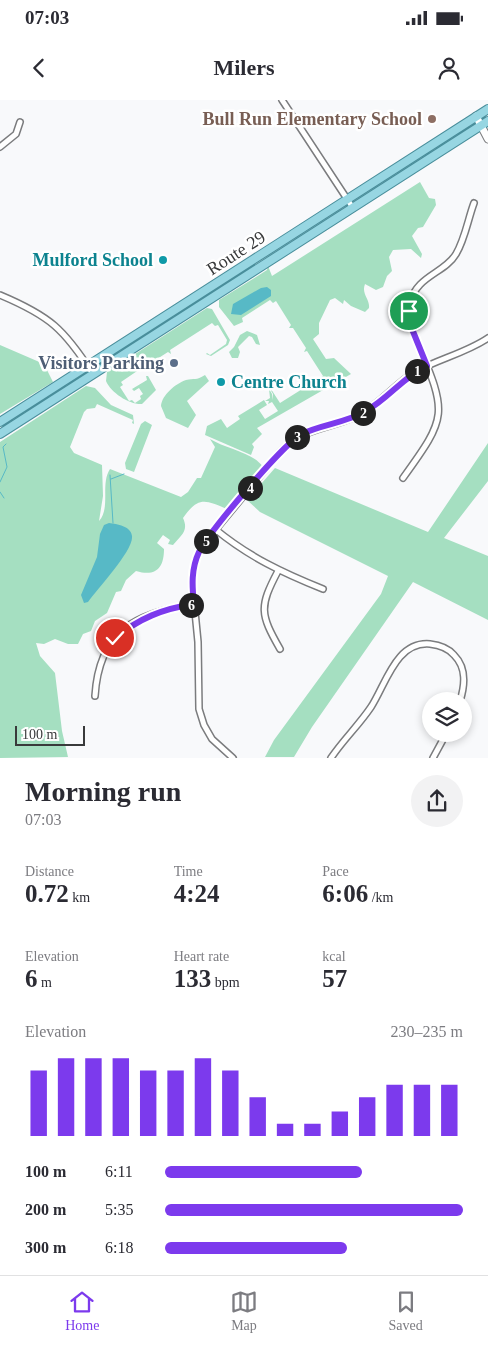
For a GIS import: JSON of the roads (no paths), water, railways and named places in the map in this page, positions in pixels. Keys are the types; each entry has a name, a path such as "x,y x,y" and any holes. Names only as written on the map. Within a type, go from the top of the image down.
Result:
{"main road":[{"name":"Route 29","path":"0,422 486,110"},
{"path":"486,110 488,138"},
{"path":"476,116 486,122"},
{"name":"Route 29","path":"0,434 486,122"}],"street":[{"path":"282,100 353,208"},
{"path":"0,146 16,134 20,122"},
{"path":"402,478 430,440 437,422 438,396 410,324 410,303 420,284 456,255 474,203"},
{"path":"0,295 29,307 50,319 66,335 93,374"},
{"path":"233,758 212,739 204,726 199,709 198,642 192,582 195,562 203,545 279,453 293,440 312,430 347,420 366,412 381,401 406,377 427,366 476,346 488,338"},
{"path":"216,529 241,550 278,571 324,589"},
{"path":"278,571 266,596 264,612 267,628 280,649"},
{"path":"95,696 100,660 115,638 150,614 194,604"},
{"path":"331,758 370,708 399,658 413,647 424,644 437,645 456,656 464,676 461,692"},
{"path":"433,758 442,742"}],"water":[{"path":"267,287 271,290 271,296 241,315 231,314 233,304 261,288"},
{"path":"109,523 123,526 129,530 132,536 131,542 121,560 88,602 84,603 81,595 97,557 100,534 104,525"}],"waterway":[{"path":"0,482 7,467 3,447 6,444"},
{"path":"111,479 124,474"},
{"path":"110,475 113,523"},
{"path":"0,492 4,498"}],"place":[{"name":"Bull Run Elementary School","path":"432,119"},
{"name":"Mulford School","path":"163,260"},
{"name":"Visitors Parking","path":"174,363"},
{"name":"Centre Church","path":"221,382"}]}
